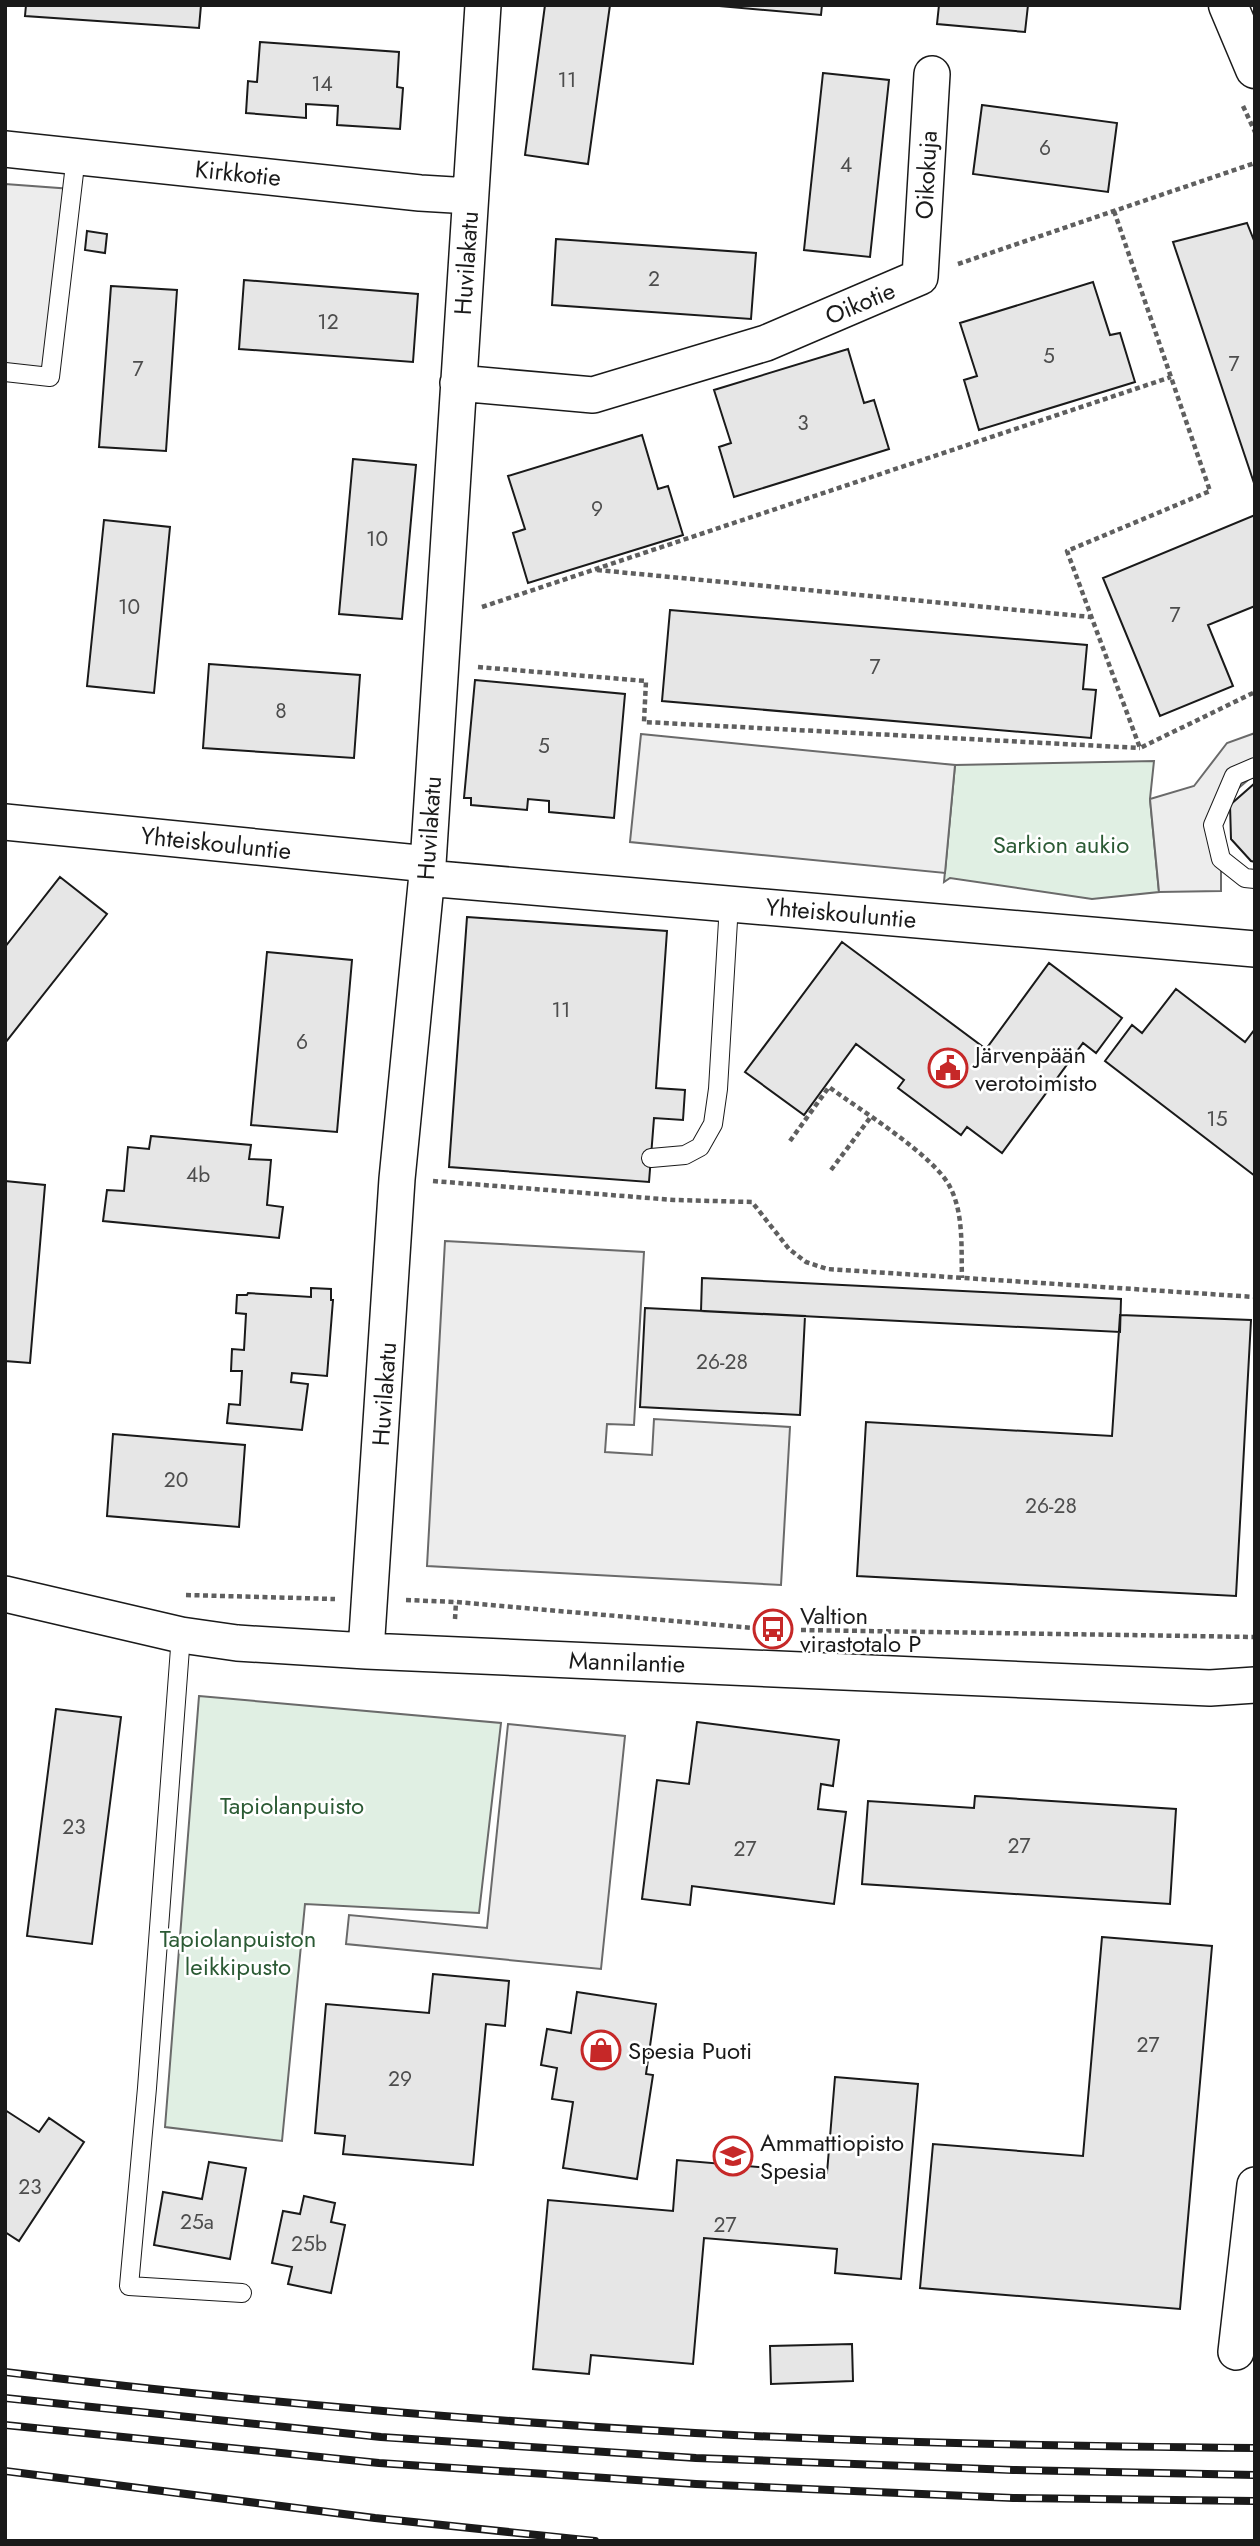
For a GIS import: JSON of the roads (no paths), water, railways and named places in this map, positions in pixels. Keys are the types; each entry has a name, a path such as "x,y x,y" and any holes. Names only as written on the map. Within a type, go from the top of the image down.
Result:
{"main road":[{"path":"1228,5 1255,69"}],"street":[{"name":"Huvilakatu","path":"366,1651 397,1179 427,871 483,5"},
{"name":"Oikokuja","path":"920,277 932,74"},
{"name":"Kirkkotie","path":"5,149 470,196"},
{"name":"Oikotie","path":"458,383 593,395 766,343 920,277"},
{"name":"Yhteiskouluntie","path":"5,822 729,904 1255,949"},
{"name":"Mannilantie","path":"5,1594 181,1635 237,1643 1210,1688 1255,1685"},
{"path":"1236,2352 1249,2288 1255,2185"}],"lane":[{"path":"5,372 50,377 76,156"},
{"path":"1255,767 1234,776 1213,825 1221,859 1245,878 1255,879"},
{"path":"651,1158 685,1156 700,1147 713,1124 718,1089 729,904"},
{"path":"181,1635 129,2286 242,2293"}],"railway":[{"path":"5,2372 263,2400 609,2428 905,2442 1255,2448"},
{"path":"5,2398 381,2437 696,2458 1013,2470 1255,2475"},
{"path":"5,2425 379,2463 696,2484 1013,2498 1255,2501"},
{"path":"5,2471 375,2518 595,2541"}],"place":[{"name":"Järvenpään verotoimisto","path":"948,1068"},
{"name":"Valtion virastotalo P","path":"773,1629"},
{"name":"Spesia Puoti","path":"601,2050"},
{"name":"Ammattiopisto Spesia","path":"733,2156"}],"park label":[{"name":"Sarkion aukio","path":"1061,844"},
{"name":"Tapiolanpuisto","path":"292,1805"},
{"name":"Tapiolanpuiston leikkipusto","path":"238,1952"}]}
